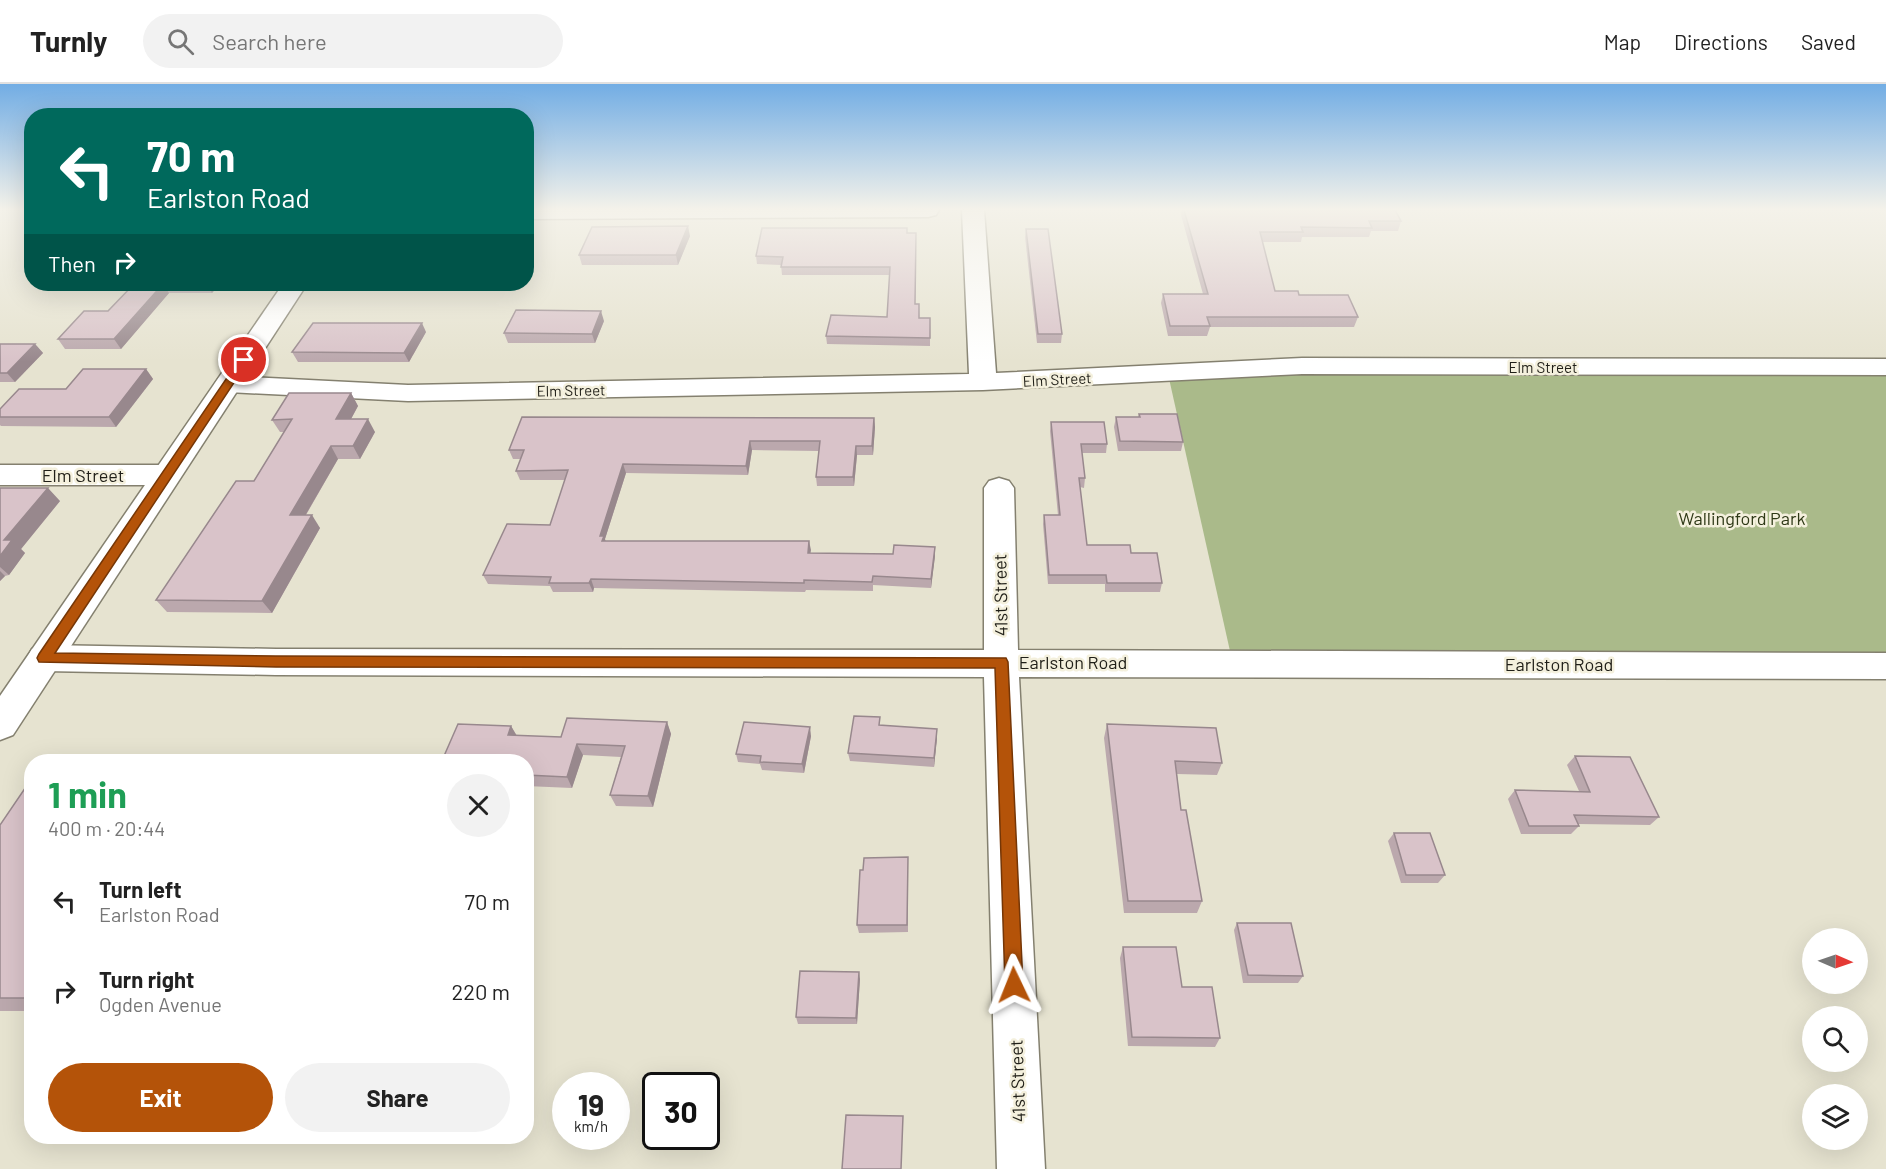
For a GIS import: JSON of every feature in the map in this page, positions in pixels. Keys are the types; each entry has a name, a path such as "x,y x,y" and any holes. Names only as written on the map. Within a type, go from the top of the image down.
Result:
{"street":[{"path":"977,261 983,382"},
{"path":"0,725 290,291"},
{"name":"Elm Street","path":"228,384 408,393 983,382 1302,366 1886,368"},
{"name":"Elm Street","path":"0,475 166,476"},
{"name":"41st Street","path":"999,489 1001,662 1021,1169"},
{"name":"Earlston Road","path":"44,658 276,662 1001,662 1886,666"}],"green space":[{"name":"Wallingford Park","path":"1168,374 1886,374 1886,671 1232,660"}],"building":[{"path":"782,261 916,261 915,304 919,304 919,318 930,318 930,338 826,336 831,315 887,317 890,267 781,267"},
{"path":"1030,261 1052,261 1062,334 1038,334"},
{"path":"1198,261 1267,261 1275,291 1298,291 1299,295 1348,295 1358,317 1207,317 1210,326 1170,326 1163,294 1208,294"},
{"path":"127,291 157,291 114,339 58,339 84,311 108,311"},
{"path":"516,310 601,311 592,334 504,333"},
{"path":"313,323 422,323 404,353 292,352"},
{"path":"0,344 35,344 7,373 0,373"},
{"path":"83,369 146,369 109,417 0,417 0,409 19,389 66,389"},
{"path":"289,393 351,393 336,419 368,419 353,446 331,446 290,515 312,515 262,601 156,600 236,481 254,481 292,419 272,420"},
{"path":"1139,414 1177,414 1183,442 1120,441 1116,417 1140,417"},
{"path":"522,417 874,418 872,446 856,446 853,477 816,477 820,441 750,441 746,466 623,464 600,536 604,536 602,541 809,541 808,553 893,554 894,545 935,547 931,579 873,576 872,582 591,579 589,583 549,583 551,577 483,575 507,524 550,525 568,470 516,471 524,450 509,450"},
{"path":"1051,422 1104,422 1107,444 1081,444 1085,478 1079,478 1087,545 1130,545 1131,553 1157,553 1162,583 1107,583 1106,575 1049,575 1044,515 1060,515"},
{"path":"0,488 48,488 4,540 12,540 0,556"},
{"path":"854,716 880,717 879,725 937,729 934,758 848,753"},
{"path":"567,718 667,722 648,796 610,795 625,746 577,744 567,777 534,775 534,754 445,754 458,724 511,726 508,735 561,737"},
{"path":"744,722 810,727 802,764 760,762 761,756 736,754"},
{"path":"1107,724 1216,728 1222,763 1175,761 1181,810 1186,810 1202,901 1128,901"},
{"path":"1575,756 1630,757 1659,817 1574,815 1579,826 1529,826 1515,790 1590,792"},
{"path":"24,790 24,998 0,998 0,825"},
{"path":"1394,833 1430,833 1445,875 1406,875"},
{"path":"908,857 907,925 857,925 860,870 863,870 864,858"},
{"path":"1237,923 1291,923 1303,976 1248,975"},
{"path":"1123,947 1176,947 1182,987 1212,987 1220,1038 1132,1037"},
{"path":"800,971 859,972 856,1018 796,1017"},
{"path":"846,1115 903,1116 901,1169 842,1169"}],"route":[{"path":"244,360 44,658 276,662 1001,662 1014,985"}]}
